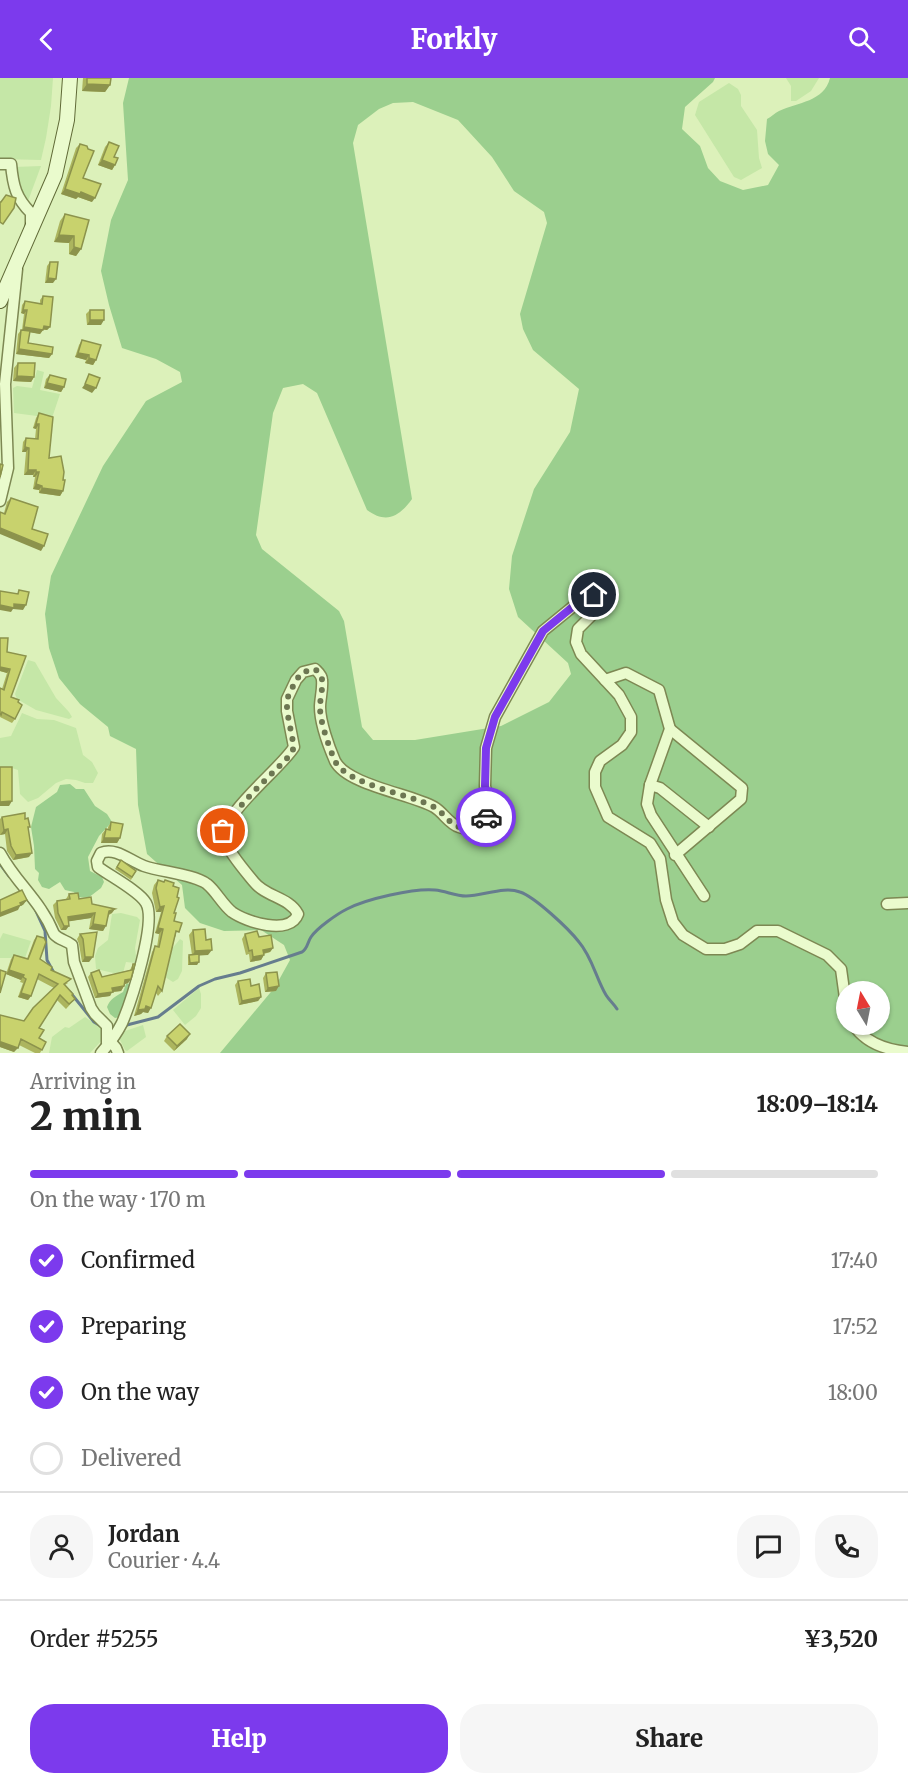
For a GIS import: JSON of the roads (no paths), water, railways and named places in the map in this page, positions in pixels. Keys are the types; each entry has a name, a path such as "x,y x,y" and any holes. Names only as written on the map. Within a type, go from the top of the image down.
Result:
{"main road":[{"path":"0,302 55,175 67,120 70,78"}],"street":[{"path":"0,164 10,164 16,194 31,213 30,235"},
{"path":"0,501 8,468 5,384 18,258"},
{"path":"111,1036 130,1004 146,943 149,911 138,895 98,867 97,861 101,852 113,851 146,866 206,883 230,910 240,917 261,924 278,925 288,925 296,920 298,914 295,908 255,884 224,840 223,831 241,805 284,761 294,747 287,699 296,680 303,672 315,669 322,679 320,710 323,724 336,763 344,771 358,779 436,808 457,827 466,829 478,827 485,822 488,802 485,786 486,748 495,717 543,631 581,600 594,595 600,599 602,605 578,629 576,642 580,654 624,702 631,717 631,732 622,745 600,761 595,772 595,787 608,817 650,843 660,859 666,900 673,922 684,935 706,949 725,949 740,944 758,930 778,931 827,955 841,969 843,981"},
{"path":"605,680 626,673 659,690 670,729 647,804 675,855 704,896"},
{"path":"670,729 742,788 741,800 675,855"},
{"path":"651,785 660,788 709,827"},
{"path":"0,853 42,909 57,938 72,945 74,962 92,1008 111,1036 118,1053"},
{"path":"887,904 908,903"},
{"path":"861,1035 879,1046 908,1052"}],"waterway":[{"path":"0,864 9,876"},
{"path":"123,1026 158,1017 199,986 215,979 302,952 311,937 328,921 355,905 390,895 426,890 466,896 514,890 526,895 568,929 579,942 606,995 617,1009"},
{"path":"35,909 45,931 47,960 54,973"},
{"path":"70,992 99,1025"}]}
